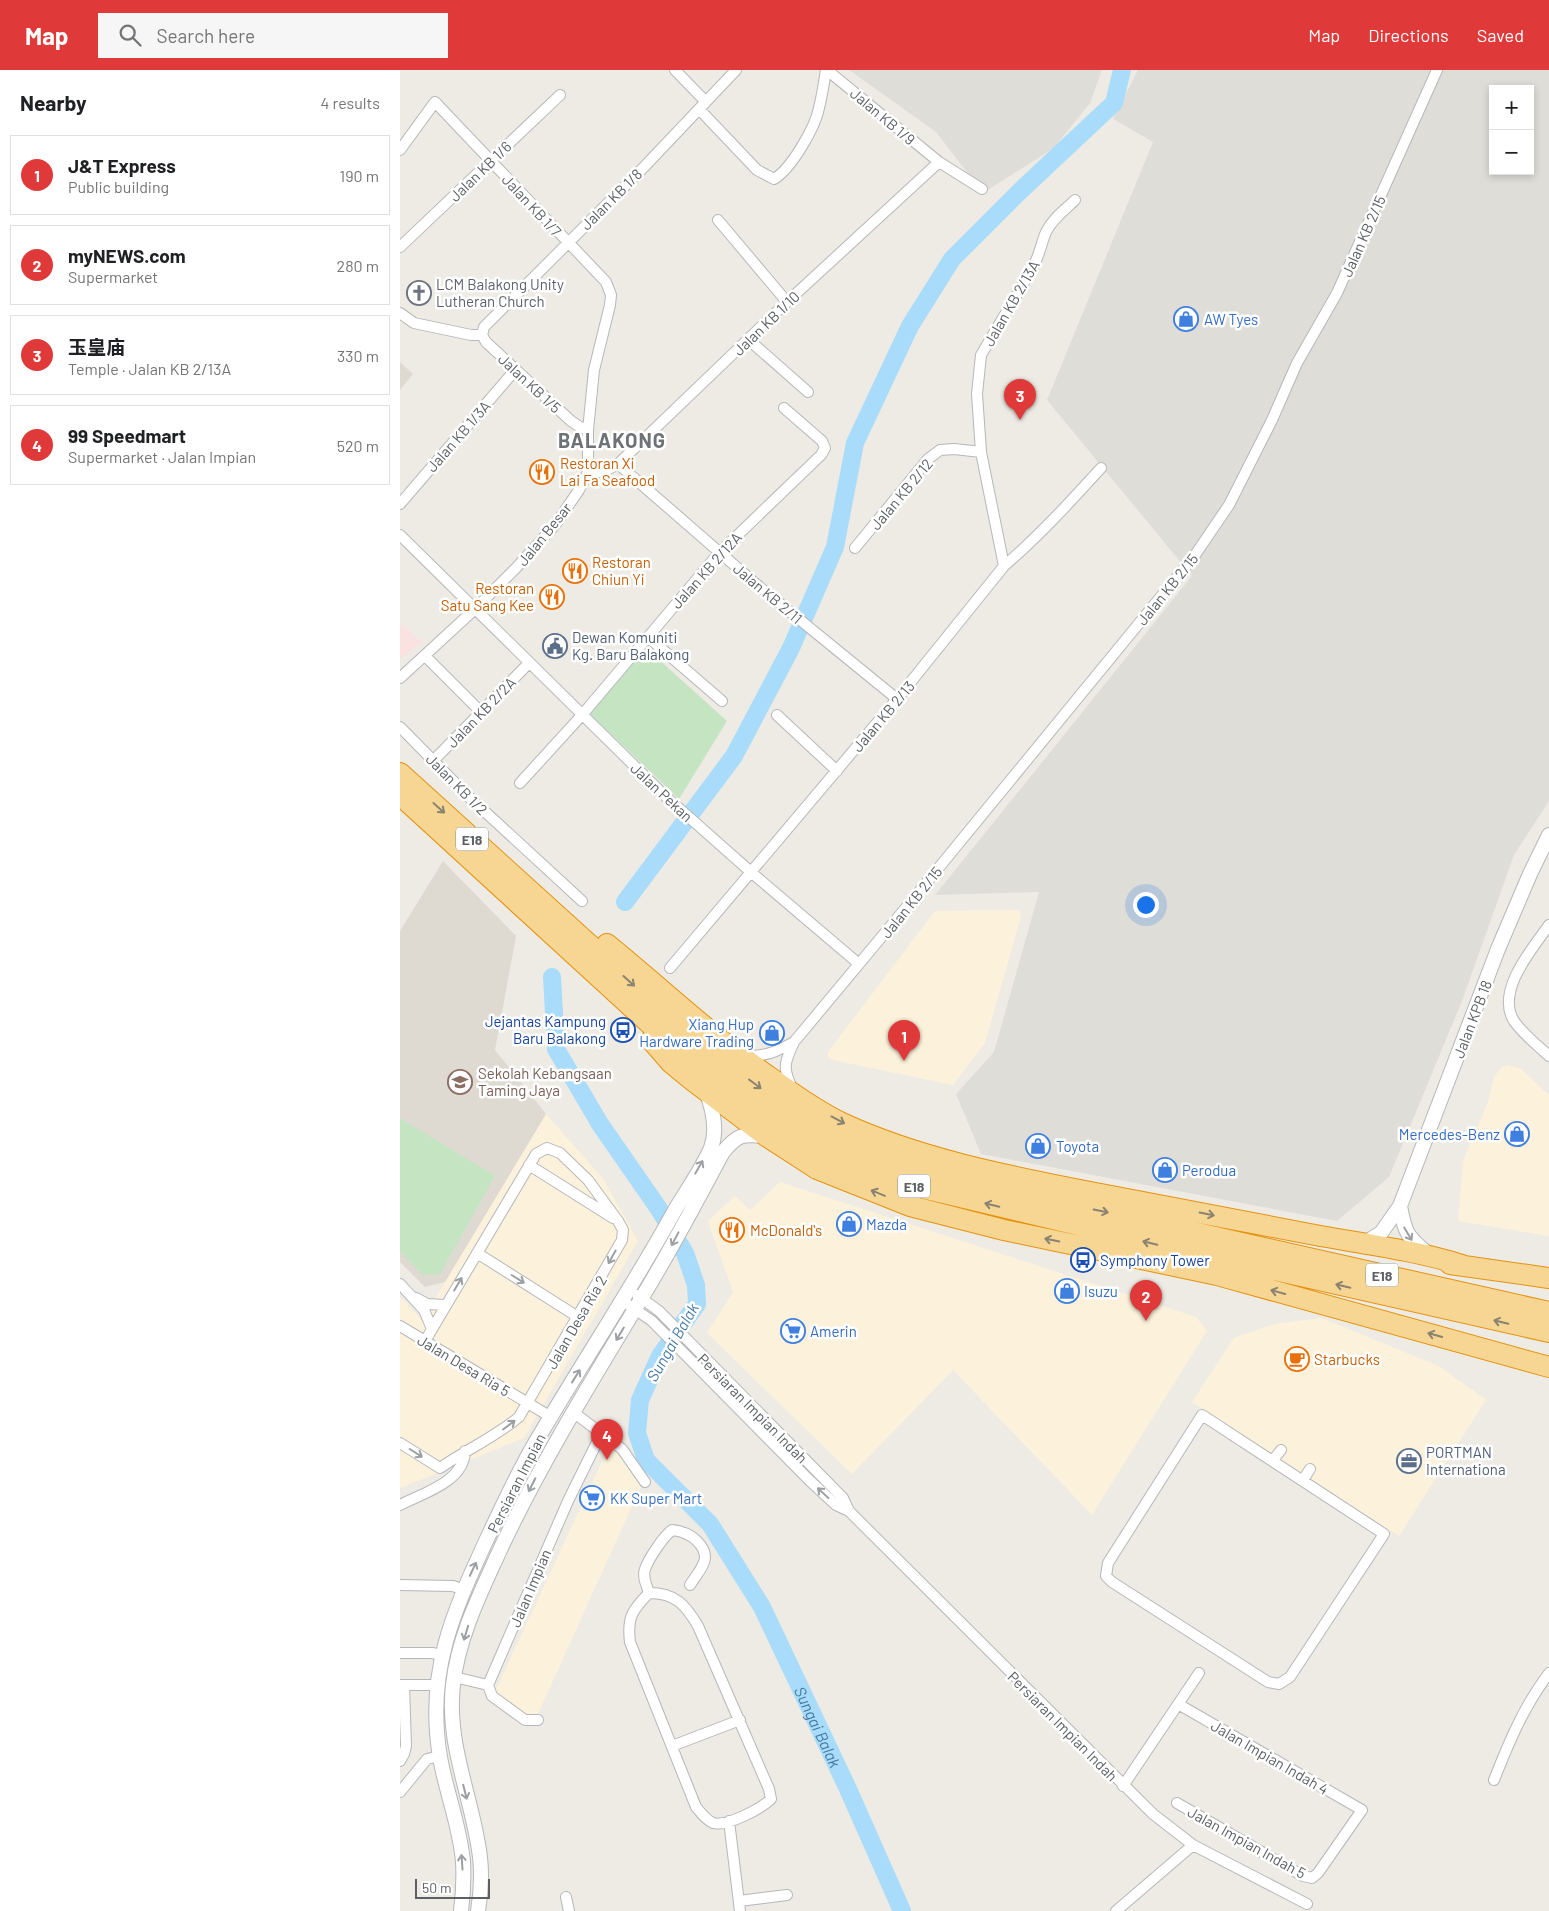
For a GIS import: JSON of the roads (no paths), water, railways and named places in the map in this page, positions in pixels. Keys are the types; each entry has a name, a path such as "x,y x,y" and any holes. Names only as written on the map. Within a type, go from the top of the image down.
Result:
{"highway":[{"name":"E18","path":"401,778 686,1032 794,1113 834,1135 874,1153 919,1168 1214,1238 1549,1312"},
{"name":"E18","path":"401,778 635,1012 675,1047 784,1128 827,1152 866,1170 914,1186 1033,1215 1549,1332"},
{"path":"541,902 591,931 740,1056 796,1096 840,1122 878,1139 976,1168 1132,1201 1429,1255 1462,1265"},
{"path":"635,1012 650,1039 671,1062 766,1136 817,1169 910,1206 1004,1230 1217,1275 1549,1367"},
{"path":"1214,1238 1229,1233 1244,1233 1428,1264 1462,1265 1549,1278"}],"street":[{"path":"675,70 702,106 757,170 774,179 787,167 813,126 819,110 827,70"},
{"name":"Jalan KB 1/8","path":"483,331 736,70"},
{"name":"Jalan KB 1/9","path":"827,70 939,162 982,189"},
{"name":"Jalan KB 2/15","path":"796,1096 787,1077 785,1062 794,1042 1195,555 1229,505 1272,420 1297,363 1337,293 1437,70"},
{"name":"Jalan KB 1/6","path":"400,247 560,95"},
{"name":"Jalan KB 1/7","path":"400,150 435,102 568,243"},
{"name":"Jalan KB 1/10","path":"588,472 603,472 618,464 787,302 939,162"},
{"name":"Jalan KB 2/13A","path":"1004,566 982,452 977,394 981,355 1038,258 1047,231 1056,217 1075,200"},
{"path":"718,220 787,302"},
{"name":"Jalan Besar","path":"400,678 475,609 516,568 555,525 579,490 588,472 588,430 594,370 611,295 606,282 568,243"},
{"path":"400,313 414,323 471,335 483,331"},
{"name":"Jalan KB 1/5","path":"483,331 486,342 571,421 588,430"},
{"path":"749,340 808,392"},
{"name":"Jalan KB 1/3A","path":"400,504 516,369"},
{"name":"Jalan KB 2/12A","path":"520,783 582,714 719,552 821,455 825,448 822,441 784,408"},
{"name":"Jalan KB 2/12","path":"855,548 928,459 940,450 954,448 982,452"},
{"name":"Jalan KB 2/11","path":"618,464 791,613 897,699"},
{"name":"Jalan KB 2/13","path":"670,968 897,699 1004,566 1023,550 1100,468"},
{"name":"Jalan Pekan","path":"400,535 664,795 859,964"},
{"path":"648,637 722,700"},
{"path":"425,656 481,712"},
{"name":"Jalan KB 2/2A","path":"433,761 529,663"},
{"path":"777,715 837,771"},
{"name":"Jalan KB 1/2","path":"400,727 469,797 582,900"},
{"name":"Jalan KPB 18","path":"1364,1244 1381,1233 1400,1206 1498,949 1549,835"},
{"path":"1549,925 1519,968 1513,982 1509,1008 1513,1020 1549,1056"},
{"name":"Jalan KB 2/15","path":"740,1056 759,1056 775,1053 794,1042"},
{"name":"Persiaran Impian","path":"682,1213 711,1147 715,1126 712,1107 706,1090"},
{"name":"Persiaran Impian","path":"478,1911 481,1886 480,1858 477,1838 456,1753 452,1719 454,1677 463,1640 479,1596 514,1520 547,1456 638,1304 657,1258 682,1213 723,1152 735,1138 746,1134 766,1136"},
{"path":"425,1341 536,1154 547,1148 560,1153 588,1180 618,1221"},
{"path":"529,1165 618,1221"},
{"path":"1400,1206 1403,1223 1409,1238 1429,1255"},
{"name":"Jalan Desa Ria 2","path":"400,1443 440,1468 465,1451 505,1429 520,1417 622,1240 623,1230 618,1221"},
{"path":"477,1253 578,1317"},
{"name":"Persiaran Impian","path":"461,1911 463,1861 440,1756 436,1685 442,1655 464,1590 504,1503 533,1446 626,1296 657,1258"},
{"path":"400,1284 424,1310 432,1329"},
{"name":"Persiaran Impian Indah","path":"626,1296 638,1304 659,1311 843,1498 849,1511 1153,1814 1193,1845 1307,1904"},
{"path":"412,1297 427,1304 446,1305"},
{"name":"Persiaran Impian Indah","path":"638,1304 652,1321 809,1480 836,1505 849,1511"},
{"name":"Jalan Desa Ria 5","path":"400,1326 551,1417"},
{"path":"547,1456 553,1432 551,1417 572,1408 582,1398"},
{"path":"573,1412 602,1432 622,1449 645,1482"},
{"path":"1202,1415 1273,1460 1384,1534 1290,1678 1279,1684 1268,1682 1112,1582 1106,1576 1108,1563 1202,1415"},
{"name":"Jalan Impian","path":"488,1685 564,1509 602,1432"},
{"path":"1273,1460 1281,1450"},
{"path":"400,1505 459,1472 464,1462 465,1451"},
{"path":"1303,1480 1310,1469"},
{"path":"649,1593 644,1578 645,1570 666,1536 672,1530 681,1531 692,1536 702,1547 706,1555 704,1564 690,1585"},
{"path":"400,1585 453,1586 464,1590"},
{"path":"649,1593 664,1593 679,1601 689,1611 698,1626 769,1789 771,1799 764,1806 729,1822 714,1823 703,1816 696,1807 630,1642 628,1624 637,1604 649,1593"},
{"path":"400,1653 432,1653 442,1655"},
{"path":"1494,1780 1511,1736 1527,1704 1549,1673"},
{"path":"1123,1786 1199,1674"},
{"path":"454,1677 488,1685 492,1696 525,1720 538,1720"},
{"path":"400,1762 406,1746 402,1685 436,1685"},
{"name":"Jalan Impian Indah 4","path":"1178,1704 1362,1810 1318,1873"},
{"path":"672,1746 740,1720"},
{"path":"400,1792 427,1759 440,1756"},
{"name":"Jalan Impian Indah 5","path":"1177,1803 1303,1876 1312,1878 1318,1873"},
{"path":"729,1822 739,1906 786,1895"},
{"path":"1116,1911 1193,1845"},
{"path":"566,1898 569,1911"}],"waterway":[{"path":"625,902 734,756 791,648 835,547 855,443 910,326 952,259 1017,194 1114,103 1122,70"},
{"name":"Sungai Balak","path":"552,977 556,1049 600,1124 659,1209 685,1253 696,1285 697,1304 660,1356 640,1400 637,1433 646,1460 710,1524 762,1607 848,1789 902,1911"}],"place":[{"name":"LCM Balakong Unity Lutheran Church","path":"419,293"},
{"name":"AW Tyes","path":"1186,319"},
{"name":"玉皇庙","path":"1020,420"},
{"name":"Restoran Xi Lai Fa Seafood","path":"542,472"},
{"name":"Restoran Chiun Yi","path":"575,571"},
{"name":"Restoran Satu Sang Kee","path":"552,597"},
{"name":"Dewan Komuniti Kg. Baru Balakong","path":"555,646"},
{"name":"Jejantas Kampung Baru Balakong","path":"623,1030"},
{"name":"Xiang Hup Hardware Trading","path":"772,1033"},
{"name":"J&T Express","path":"904,1061"},
{"name":"Sekolah Kebangsaan Taming Jaya","path":"460,1082"},
{"name":"Mercedes-Benz","path":"1517,1134"},
{"name":"Toyota","path":"1038,1146"},
{"name":"Perodua","path":"1165,1170"},
{"name":"Mazda","path":"849,1224"},
{"name":"McDonald's","path":"732,1230"},
{"name":"Symphony Tower","path":"1083,1260"},
{"name":"Isuzu","path":"1067,1291"},
{"name":"myNEWS.com","path":"1146,1321"},
{"name":"Amerin","path":"793,1331"},
{"name":"Starbucks","path":"1297,1359"},
{"name":"99 Speedmart","path":"607,1460"},
{"name":"PORTMAN Internationa","path":"1409,1461"},
{"name":"KK Super Mart","path":"592,1498"}],"district":[{"name":"BALAKONG","path":"612,440"}]}
